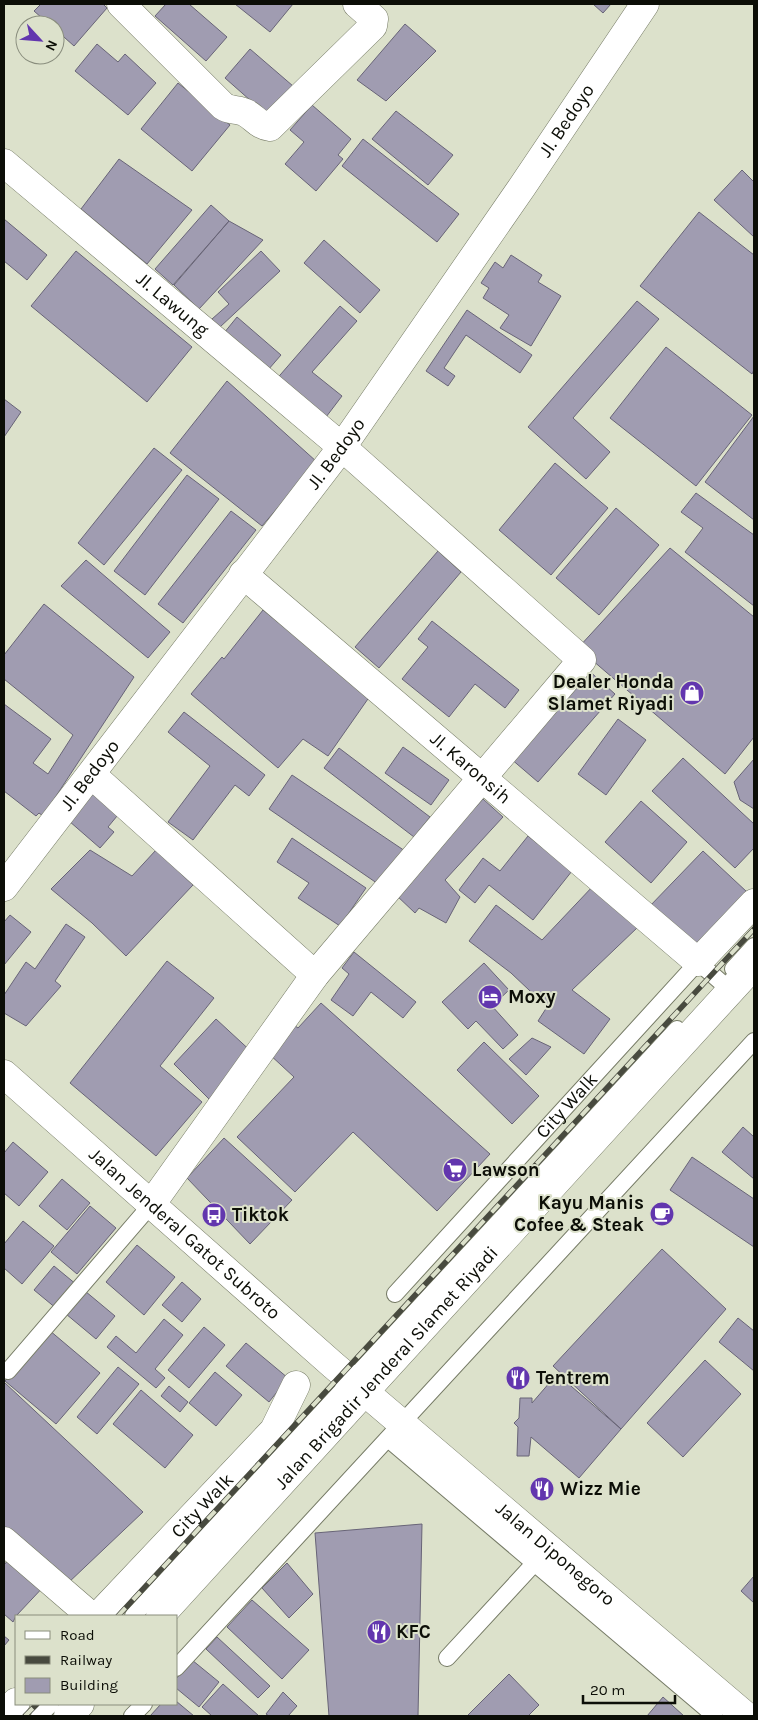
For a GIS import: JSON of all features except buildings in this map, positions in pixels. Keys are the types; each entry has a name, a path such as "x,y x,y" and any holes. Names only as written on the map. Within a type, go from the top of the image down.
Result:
{"street":[{"path":"121,4 223,106 228,109 245,112 260,125 270,127 374,26 374,19 357,4"},
{"name":"Jl. Bedoyo","path":"4,887 92,775 342,446 522,188 646,4"},
{"name":"Jl. Lawung","path":"4,163 342,446 582,660 482,778"},
{"name":"Jl. Karonsih","path":"244,574 698,962"},
{"path":"92,775 315,976"},
{"path":"150,1206 315,976 482,778"},
{"path":"698,962 754,903"},
{"name":"Jalan Brigadir Jenderal Slamet Riyadi","path":"161,1615 359,1386 726,986 754,965"},
{"name":"Jalan Jenderal Gatot Subroto","path":"4,1074 150,1206 359,1386"},
{"name":"City Walk","path":"99,1615 274,1430 296,1385"},
{"name":"Jalan Diponegoro","path":"359,1386 396,1431 732,1714"},
{"path":"4,1541 90,1615"},
{"path":"4,1715 15,1703"},
{"path":"68,1716 79,1705"}],"lane":[{"path":"698,962 726,986 754,946"},
{"name":"City Walk","path":"396,1294 698,962"},
{"path":"178,1666 754,1040"},
{"path":"8,1371 150,1206"},
{"path":"134,1615 359,1386"},
{"path":"448,1658 542,1555"},
{"path":"39,1716 50,1705"}],"railway":[{"path":"119,1615 754,929"},
{"path":"25,1716 36,1705"}],"place":[{"name":"Dealer Honda Slamet Riyadi","path":"692,693"},
{"name":"Moxy","path":"490,997"},
{"name":"Lawson","path":"455,1170"},
{"name":"Kayu Manis Cofee & Steak","path":"662,1214"},
{"name":"Tiktok","path":"214,1215"},
{"name":"Tentrem","path":"518,1378"},
{"name":"Wizz Mie","path":"542,1489"},
{"name":"KFC","path":"379,1632"}]}
